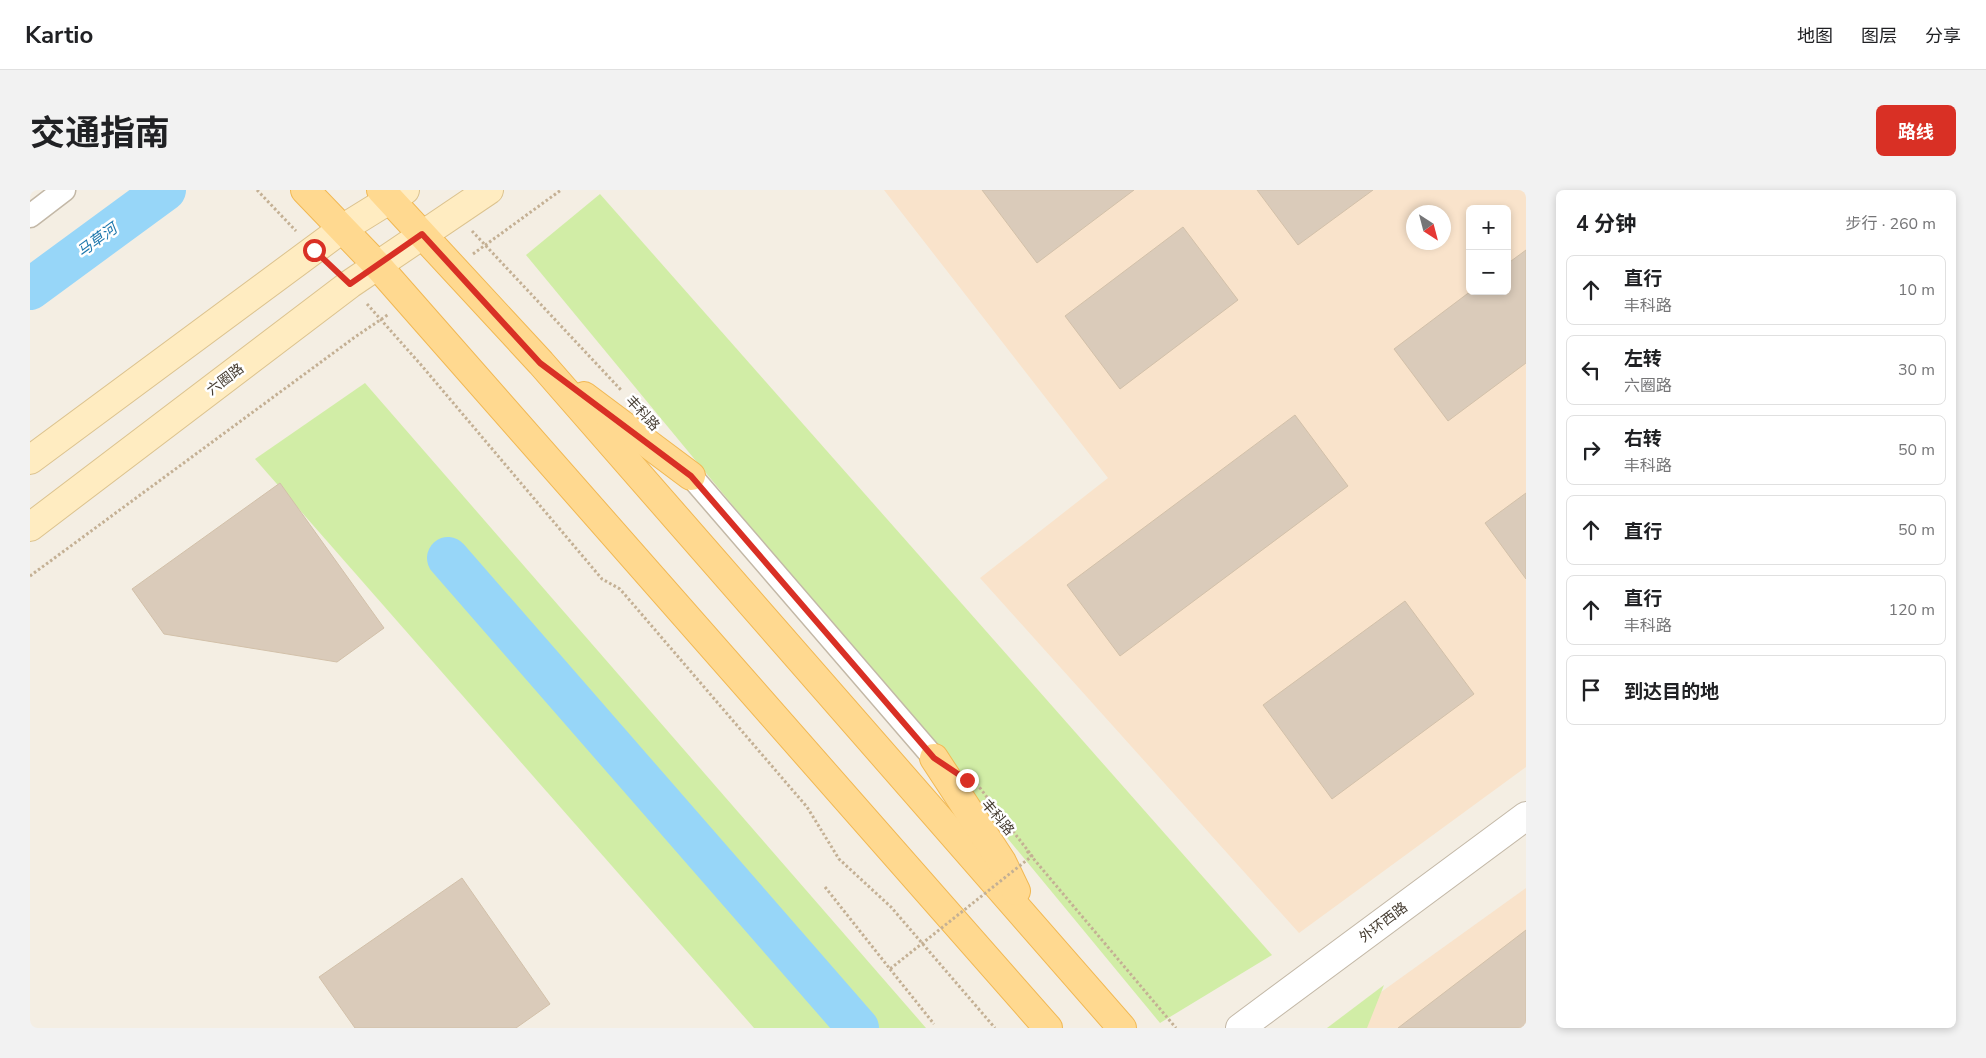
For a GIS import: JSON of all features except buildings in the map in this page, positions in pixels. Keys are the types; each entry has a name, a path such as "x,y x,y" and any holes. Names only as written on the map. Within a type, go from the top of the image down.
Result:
{"main road":[{"path":"305,190 377,265 1048,1028"},
{"name":"六圈路","path":"30,527 350,284 489,190"},
{"path":"30,460 392,193 422,234 540,363 1122,1028"},
{"path":"540,363 691,476"},
{"path":"934,758 1002,862 1033,926"}],"street":[{"path":"30,216 64,190"},
{"path":"691,476 934,758"},
{"name":"外环西路","path":"1240,1028 1526,816"}],"path":[{"path":"257,190 314,250"},
{"name":"丰科路","path":"456,214 624,393"},
{"path":"350,284 602,579 620,589 807,807 839,859 892,907 995,1028"},
{"path":"30,576 355,337 381,320"},
{"path":"967,771 1032,856 1075,908"},
{"name":"丰科路","path":"967,780 1176,1028"},
{"path":"890,969 1032,856"},
{"path":"825,888 934,1024"}],"shaded area":[{"path":"884,190 1526,190 1526,767 1299,933 980,578 1108,478"},
{"path":"1526,888 1526,1028 1331,1028"}],"green space":[{"path":"600,194 1272,955 1160,1023 526,255"},
{"path":"365,383 926,1028 754,1028 255,459"},
{"path":"1384,985 1367,1028 1327,1028"}],"waterway":[{"name":"马草河","path":"30,289 165,190"},
{"path":"448,558 858,1028"}],"route":[{"path":"314,250 350,284 422,234 540,363 691,476 934,758 967,780"}]}
